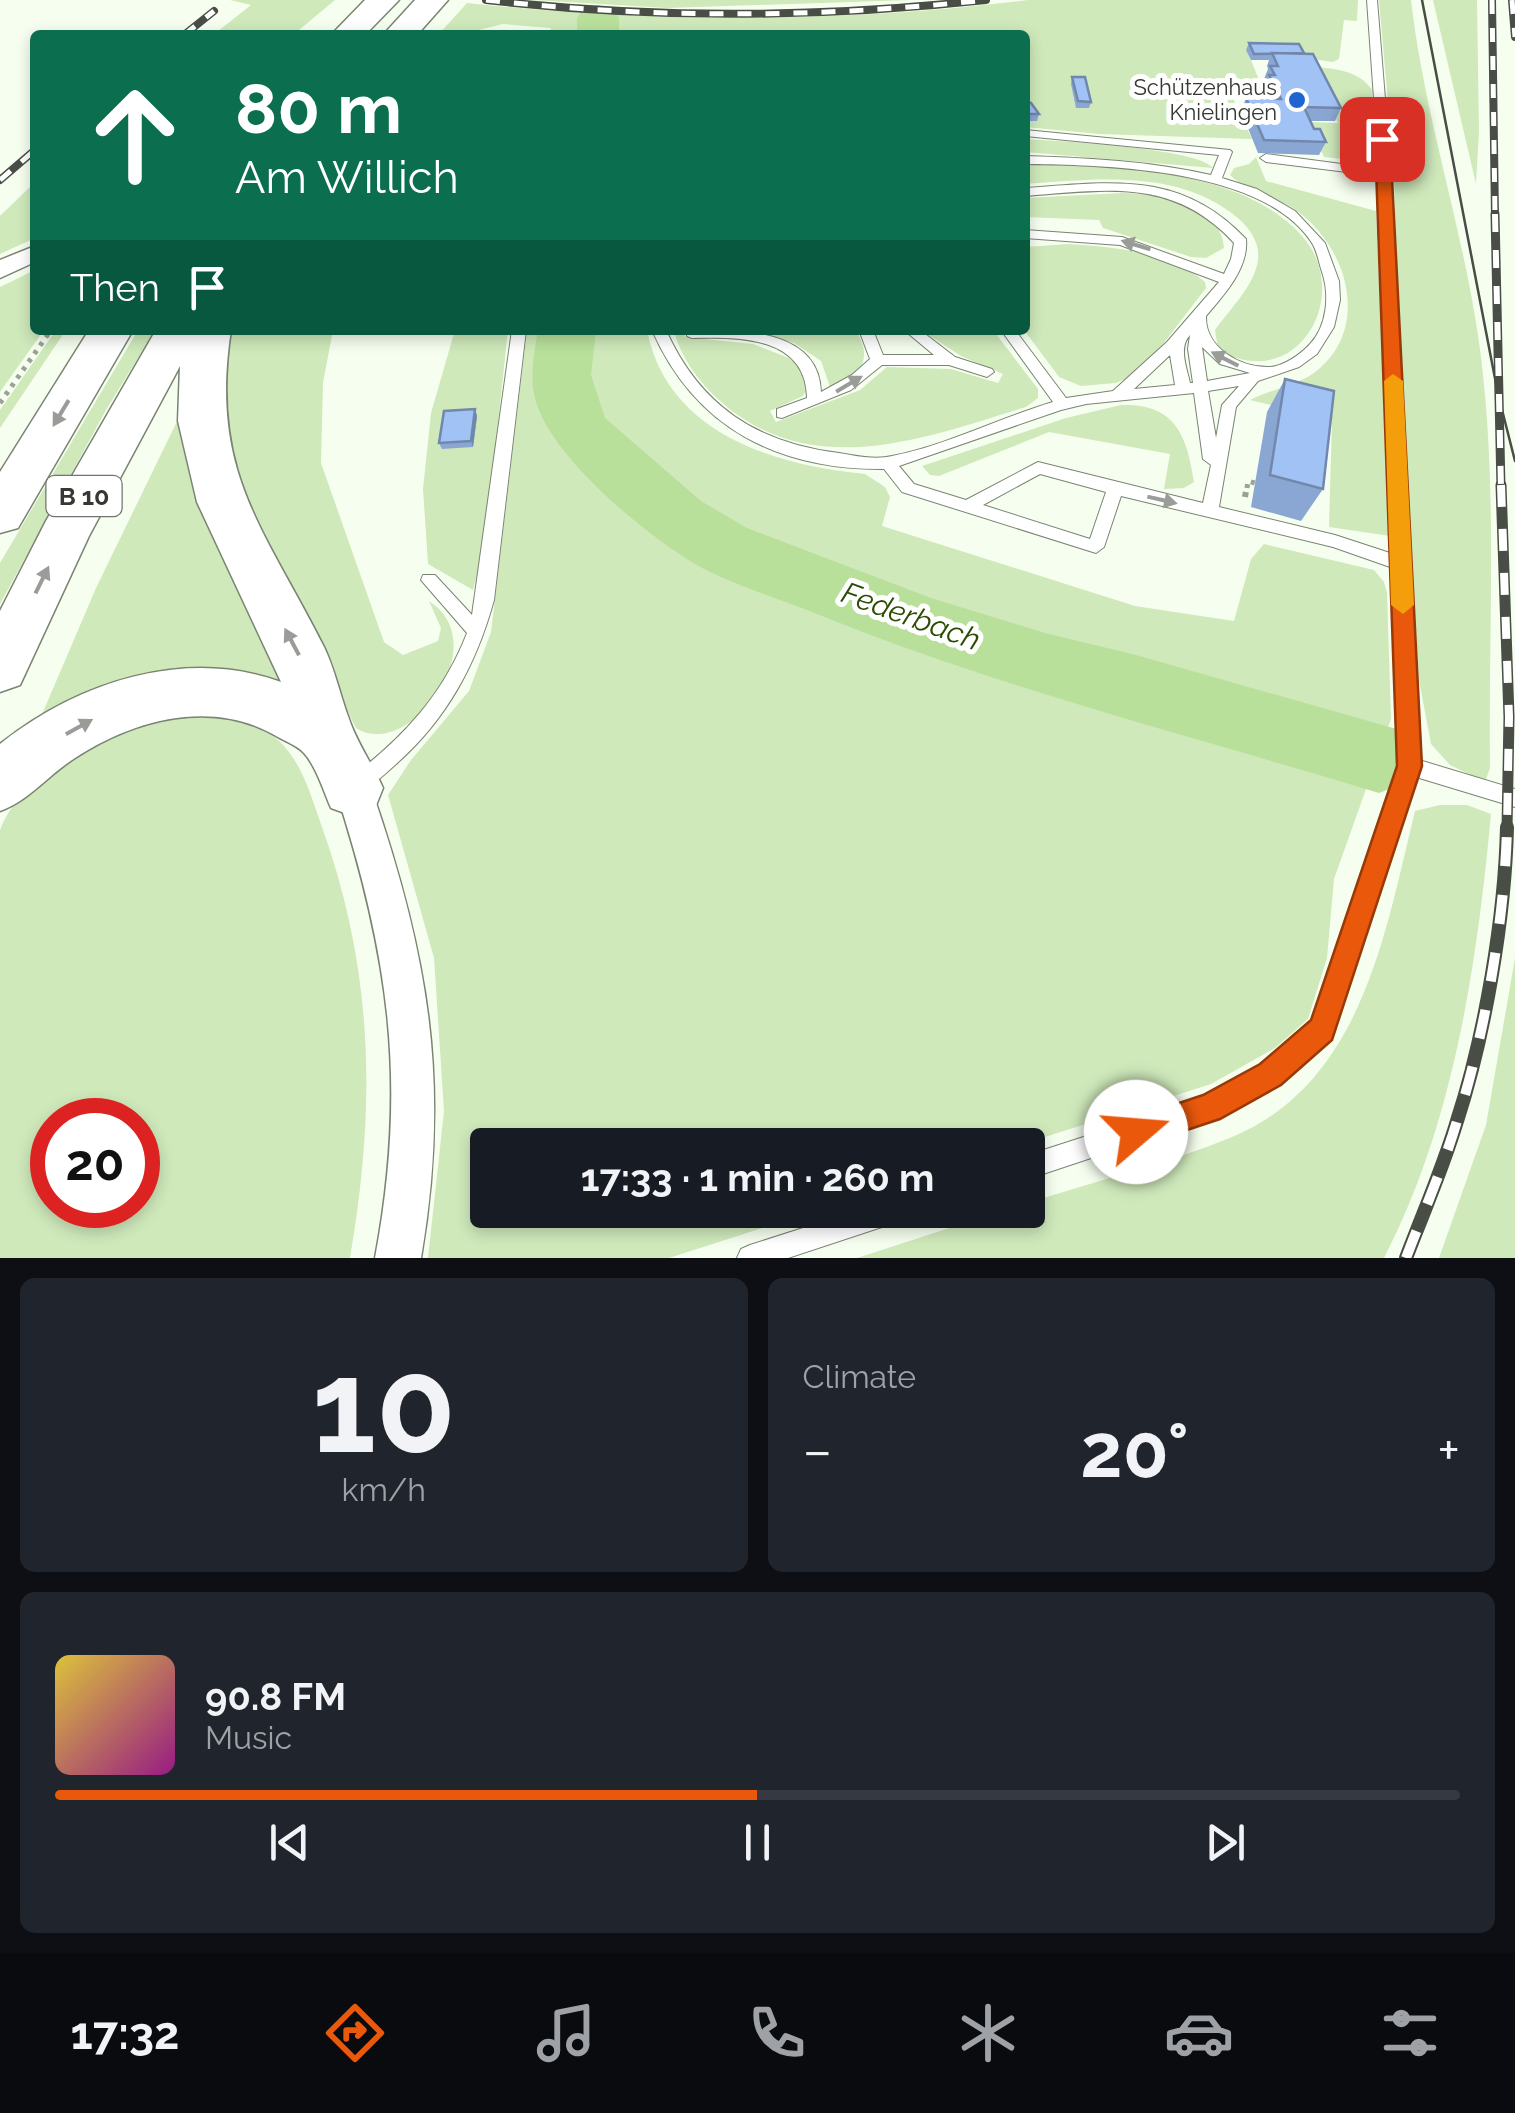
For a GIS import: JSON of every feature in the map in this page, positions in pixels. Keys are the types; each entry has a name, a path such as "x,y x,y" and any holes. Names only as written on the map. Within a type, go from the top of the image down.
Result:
{"highway":[{"path":"352,30 383,0"},
{"path":"404,30 432,0"},
{"name":"B 10","path":"0,514 108,335"},
{"name":"B 10","path":"0,668 64,535 175,335"},
{"path":"208,335 200,366 208,466 230,524 304,664 325,734 353,788"},
{"path":"0,783 41,748 92,719 150,697 201,692 248,696 325,734"}],"street":[{"path":"0,270 30,255"},
{"path":"353,788 378,860 404,972 411,1052 409,1165 398,1258"}],"lane":[{"path":"1045,1162 1209,1108 1271,1074 1322,1030 1410,766 1385,173 1372,0"},
{"path":"1030,133 1226,152 1215,180"},
{"path":"1266,158 1385,173"},
{"path":"661,335 670,362 699,397 729,423 770,444 816,458 888,463 1062,403 1253,380 1282,371 1312,351 1328,329 1333,297 1329,262 1316,237 1290,214 1215,180 1154,165 1030,160"},
{"path":"1030,192 1157,190 1198,203 1219,215 1241,242 1238,263 1227,280 1152,366 1118,394"},
{"path":"1030,234 1122,241 1227,280"},
{"path":"1200,311 1204,342 1214,355 1250,369 1282,371"},
{"path":"1190,386 1200,311"},
{"path":"353,788 398,754 434,716 477,632 485,600 519,335"},
{"path":"740,335 786,346 806,359 817,379 814,400"},
{"path":"868,335 878,360"},
{"path":"918,335 950,360"},
{"path":"1012,335 1062,403"},
{"path":"1180,335 1176,349 1207,419 1213,484"},
{"path":"782,413 860,380 878,360 950,360 987,372"},
{"path":"1210,512 1230,404 1253,380"},
{"path":"888,463 908,488 1096,547 1115,489"},
{"path":"966,507 1038,468 1335,541 1401,564"},
{"path":"429,580 477,632"},
{"path":"1410,766 1515,798"},
{"path":"750,1258 842,1228"}],"path":[{"path":"0,403 48,335"},
{"path":"1246,495 1248,481 1255,482"}],"green space":[{"path":"230,0 335,0 299,30 219,30 251,5"},
{"path":"533,0 911,0 667,8"},
{"path":"1028,0 1358,0 1357,21 1344,20 1339,59 1333,62 1247,50 1259,80 1227,86 1252,139 1030,127 1030,30 550,30 503,24 479,30 443,30 467,3 607,14 748,18 958,8"},
{"path":"1379,0 1411,0 1478,335 1490,497 1490,768 1485,782 1450,765 1431,744 1419,680 1398,331 1394,170"},
{"path":"1433,0 1477,0 1476,184"},
{"path":"1311,67 1353,74 1372,90 1374,162 1324,157 1308,122 1338,123"},
{"path":"1030,139 1182,155 1213,168 1030,152"},
{"path":"1256,157 1266,181 1376,211 1390,536 1329,527 1332,420 1250,400 1319,369 1335,351 1348,308 1339,265 1314,226 1289,206 1230,175 1234,168 1249,164"},
{"path":"1030,163 1172,175 1245,196 1276,213 1302,236 1317,259 1322,285 1319,309 1310,332 1293,349 1272,359 1247,360 1218,350 1215,330 1256,268 1256,242 1247,227 1216,203 1191,191 1136,180 1030,184"},
{"path":"30,187 30,240 0,254 0,216"},
{"path":"1123,193 1169,200 1200,212 1212,222 1221,234 1224,248 1206,258 1191,257 1103,228 1099,220 1030,217 1030,198"},
{"path":"1069,244 1158,257 1191,272 1205,282 1206,288 1150,361 1130,377 1116,383 1081,386 1059,377 1028,335 1030,247"},
{"path":"30,272 30,335 40,335 0,392 0,287"},
{"path":"52,335 63,335 0,428 0,410"},
{"path":"135,335 152,335 106,410 0,604 0,563"},
{"path":"225,335 332,335 323,383 321,463 384,642 403,655 438,641 441,628 429,601 448,620 454,644 438,694 399,729 377,734 356,728 280,577 227,457 219,352"},
{"path":"454,335 507,335 485,543 473,590 428,564 423,489 431,413"},
{"path":"526,335 649,335 658,365 677,395 729,437 795,462 865,474 885,487 890,497 882,526 1135,606 1234,621 1251,559 1264,544 1374,570 1387,593 1391,719 1334,879 1327,958 1308,1019 1275,1048 1211,1084 1045,1137 1045,1128 470,1128 470,1228 762,1228 669,1258 428,1258 444,1111 434,958 388,795 411,760 469,691 491,632"},
{"path":"676,335 753,344 799,362 809,384 803,396 770,411 776,422 860,390 887,367 951,369 998,383 1003,374 961,356 929,335 997,335 1038,389 1038,398 1026,407 948,431 869,446 830,447 791,440 754,425 704,385"},
{"path":"763,335 858,335 864,358 849,378 830,387 821,361 794,343"},
{"path":"1121,405 1154,410 1175,425 1187,450 1194,482 1184,488 1164,489 1170,454 1049,432 939,476 930,475 922,466 1066,418"},
{"path":"184,407 294,690 34,733 96,588"},
{"path":"179,716 230,718 270,734 286,748 310,791 339,881 361,987 365,1040 364,1147 350,1258 0,1258 0,830 26,791 66,758 137,724"},
{"path":"1440,805 1467,805 1491,814 1459,1042 1428,1153 1384,1258 857,1258 950,1228 1045,1228 1045,1198 1207,1147 1276,1112 1311,1080 1339,1042 1361,1000 1392,906 1415,811"},
{"path":"1515,958 1515,1258 1439,1258 1486,1125"}],"building":[{"path":"1249,43 1299,44 1304,53 1254,54"},
{"path":"1272,53 1313,54 1341,108 1304,107 1314,129 1320,129 1326,142 1264,140 1246,98 1281,99 1269,75 1275,75 1270,66 1278,66"},
{"path":"1072,77 1085,77 1091,102 1078,101"},
{"path":"1285,379 1334,391 1323,489 1270,475"},
{"path":"475,409 471,441 439,443 444,411"}],"waterway":[{"name":"Federbach","path":"598,18 598,30"},
{"name":"Federbach","path":"566,335 561,375 567,404 582,433 677,519 723,547 917,623 1045,665 1379,757"}],"tram line":[{"path":"1422,0 1498,394 1515,461"}],"railway":[{"path":"486,0 611,11 736,14 986,0"},
{"path":"1492,0 1495,217"},
{"path":"1512,0 1515,37"},
{"path":"190,30 214,11"},
{"path":"0,180 30,154"},
{"path":"1495,214 1501,488"},
{"path":"1501,485 1509,717 1507,829"},
{"path":"1406,1258 1451,1139 1485,1014 1498,937 1507,827"}],"slow traffic":[{"path":"1393,381 1403,605"}],"place":[{"name":"Schützenhaus Knielingen","path":"1297,100"}],"route":[{"path":"1136,1132 1209,1108 1271,1074 1322,1030 1410,766 1382,139"}]}
